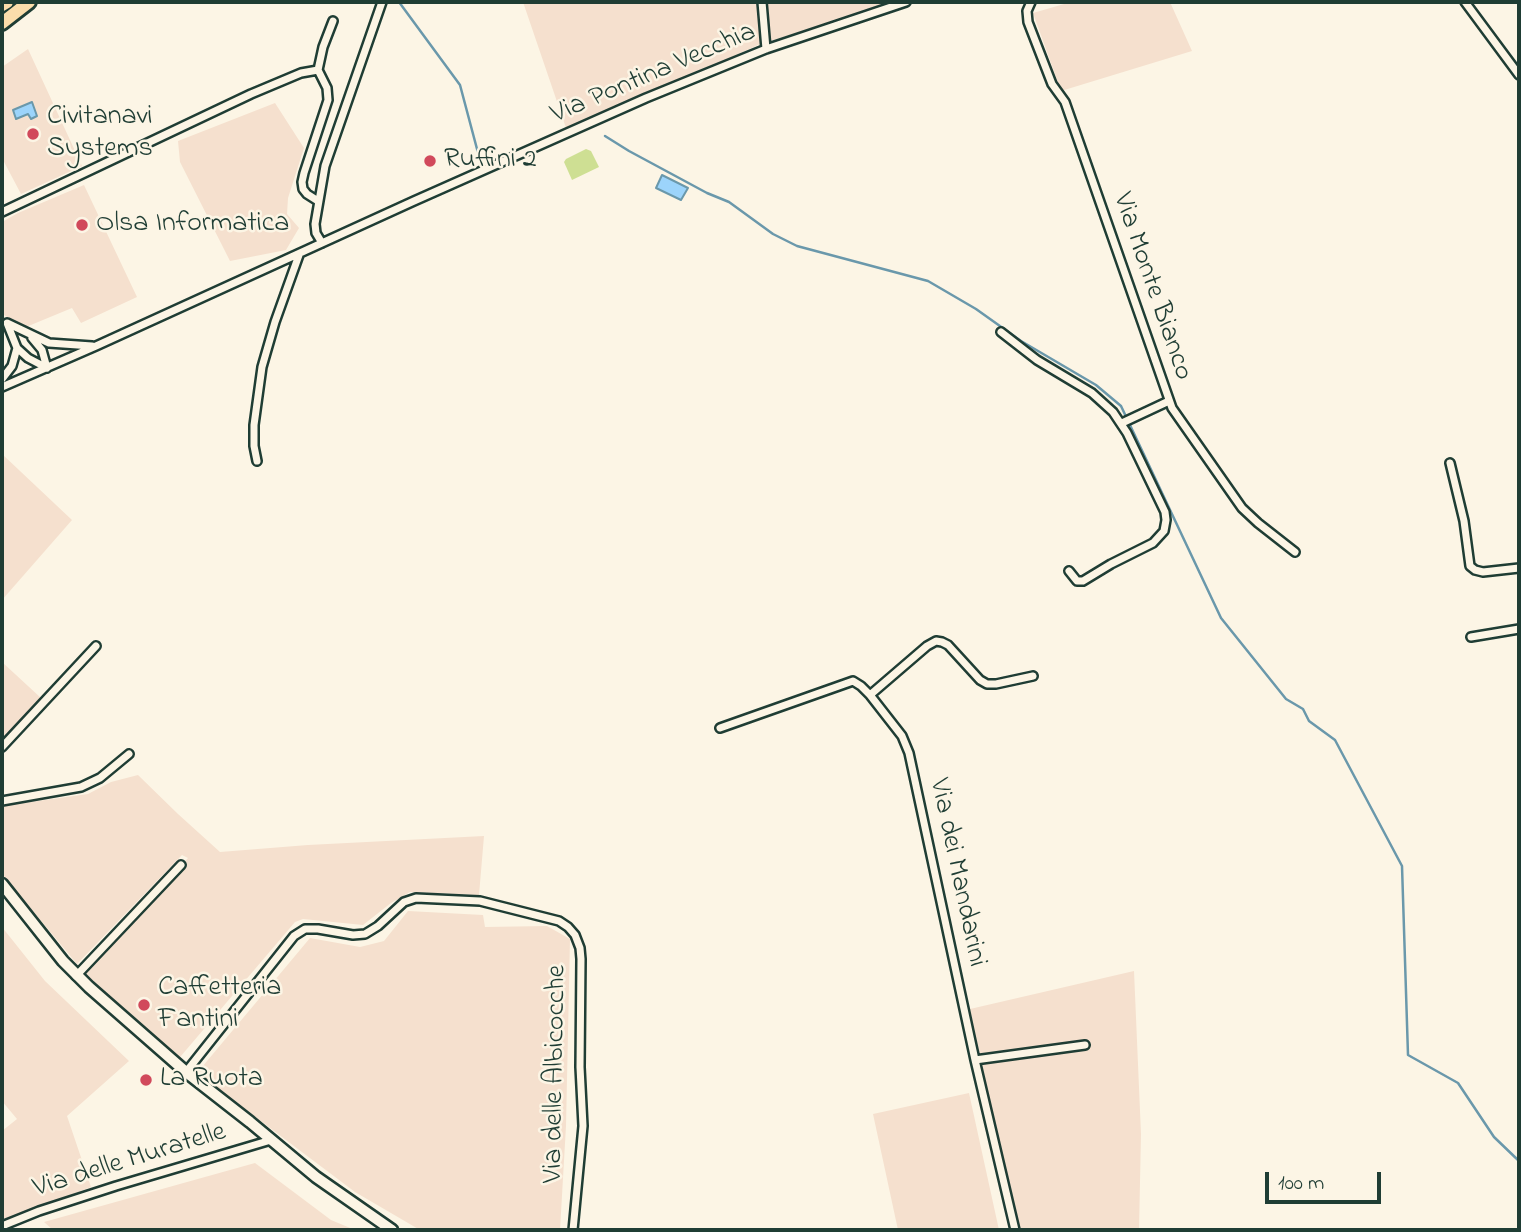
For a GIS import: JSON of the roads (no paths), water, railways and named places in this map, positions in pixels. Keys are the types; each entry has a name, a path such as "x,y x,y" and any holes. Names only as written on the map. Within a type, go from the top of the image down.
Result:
{"highway":[{"path":"2,5 7,2"},
{"path":"2,23 29,2"}],"main road":[{"path":"2,884 76,975 186,1072 316,1177 392,1230"}],"street":[{"path":"323,243 315,229 318,201 330,149 382,2"},
{"path":"762,2 766,49"},
{"name":"Via Pontina Vecchia","path":"2,387 646,98 766,49 906,2"},
{"name":"Via Monte Bianco","path":"1031,2 1027,11 1028,22 1050,81 1065,102 1177,418 1240,505 1256,522 1295,552"},
{"path":"1465,2 1519,75"},
{"path":"318,201 307,194 302,182 328,100 327,88 318,70 333,21"},
{"path":"2,212 251,94 295,75 318,70"},
{"path":"257,461 254,425 261,377 273,327 299,255"},
{"path":"4,320 44,342 96,346"},
{"path":"4,320 17,348 47,368"},
{"path":"1001,332 1043,364 1092,393 1110,408 1122,423 1166,520 1165,529 1155,542 1083,581 1077,581 1069,571"},
{"path":"27,333 42,350 47,368"},
{"path":"2,379 12,366 17,348"},
{"path":"1122,423 1169,401"},
{"path":"1450,463 1464,521 1470,566 1483,572 1519,568"},
{"path":"1471,637 1519,629"},
{"path":"720,728 849,682 858,683 870,695 936,641 948,645 984,683 993,684 1033,676"},
{"path":"2,747 96,646"},
{"name":"Via dei Mandarini","path":"870,695 901,734 909,753 975,1060 1015,1230"},
{"path":"2,801 81,788 100,778 129,754"},
{"path":"76,975 181,865"},
{"name":"Via delle Albicocche","path":"186,1072 295,936 305,929 365,934 404,902 418,898 480,901 559,921 575,935 581,959 580,1067 583,1126 573,1230"},
{"path":"975,1060 1086,1045"},
{"name":"Via delle Muratelle","path":"2,1226 116,1186 271,1140"}],"water":[{"path":"32,102 37,116 31,119 28,114 16,119 13,110"},
{"path":"662,175 688,188 681,200 656,188"}],"waterway":[{"path":"399,2 460,85 481,164"},
{"path":"605,136 707,193 729,202 773,234 797,246 928,281 1096,385 1121,406 1221,618 1286,699 1303,709 1309,721 1335,740 1402,866 1408,1055 1458,1083 1494,1137 1519,1161"}],"place":[{"name":"Civitanavi Systems","path":"33,134"},
{"name":"Ruffini 2","path":"430,161"},
{"name":"Olsa Informatica","path":"82,225"},
{"name":"Caffetteria Fantini","path":"144,1005"},
{"name":"La Ruota","path":"146,1080"}]}
